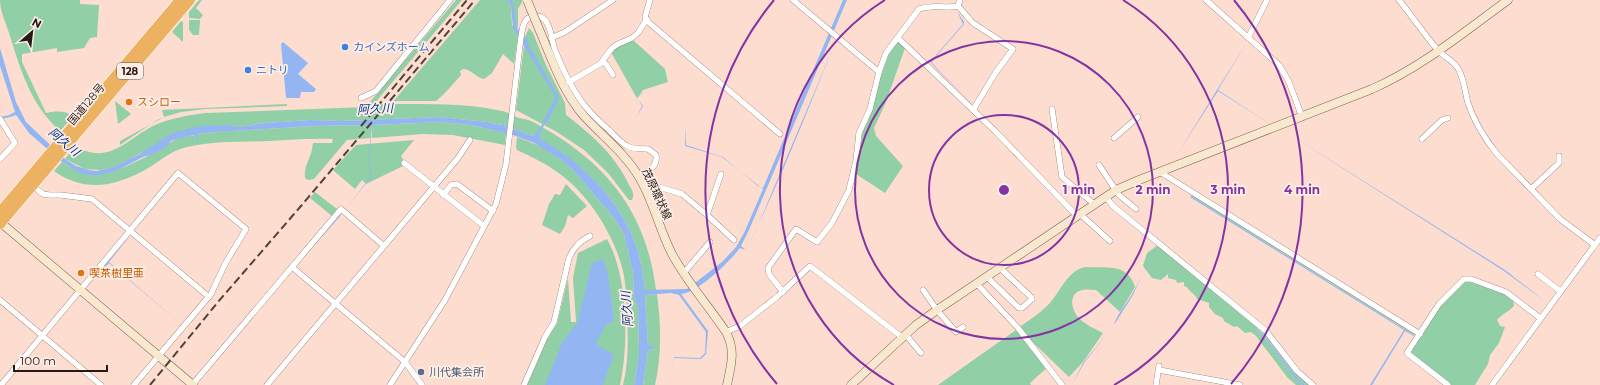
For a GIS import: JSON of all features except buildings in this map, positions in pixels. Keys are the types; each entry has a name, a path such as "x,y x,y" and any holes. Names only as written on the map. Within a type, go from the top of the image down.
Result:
{"highway":[{"name":"国道128号","path":"0,223 180,0"},
{"name":"国道128号","path":"66,140 190,0"},
{"name":"国道128号","path":"0,212 46,165"}],"street":[{"name":"茂原環状線","path":"528,0 548,40 561,82 575,105 584,116 619,151 639,176 671,251 683,274 732,342 733,354 727,385"},
{"path":"548,40 565,32 613,0"},
{"path":"569,82 602,62 612,48 638,34 646,19 645,17 650,0"},
{"path":"793,0 879,72"},
{"path":"1206,0 1265,52 1283,70 1302,116"},
{"path":"1248,38 1267,0"},
{"path":"1399,0 1438,51 1450,59 1458,69 1462,77 1468,103 1490,145 1507,165 1560,219 1595,245"},
{"path":"851,385 904,336 937,310 1116,190 1372,89 1397,77 1438,51 1508,0"},
{"path":"361,98 376,90 447,1"},
{"path":"783,292 769,274 768,268 796,229 817,242 832,223 849,190 856,161 859,133 870,109 884,56 921,8 949,8 959,3 972,23 1013,49 996,72 973,110"},
{"path":"390,385 445,300 493,211 499,196 508,147 520,45 524,22 530,17 538,16 547,22 548,40 557,54 569,82 585,106 623,143 633,148 648,148 656,155 656,163 653,167 639,176"},
{"path":"646,19 780,134"},
{"path":"898,38 1079,215 1110,241"},
{"path":"602,62 606,64 613,75"},
{"path":"1052,109 1062,178 1095,204"},
{"path":"1114,138 1138,117"},
{"path":"1422,139 1442,120 1448,118"},
{"path":"0,119 15,143 0,159"},
{"path":"267,385 465,149 470,140"},
{"path":"1531,189 1559,163 1559,156"},
{"path":"404,163 484,226"},
{"path":"1099,165 1119,195 1136,209"},
{"path":"1160,172 1420,334"},
{"path":"1,385 178,174 246,229 225,264 213,292 134,385"},
{"path":"707,215 721,174"},
{"path":"443,195 451,185 457,184 493,211"},
{"path":"643,185 649,184 682,194 734,240"},
{"path":"38,190 43,194 92,199 209,297"},
{"path":"1105,197 1113,206 1266,331 1297,371 1313,385"},
{"path":"0,223 193,385 341,209 384,246"},
{"path":"524,385 545,337 554,322 566,271 573,250 576,245 590,236"},
{"path":"1492,385 1560,290 1600,238"},
{"path":"683,274 710,242"},
{"path":"726,332 740,326 783,292 810,266 904,336 921,353"},
{"path":"292,268 405,362 422,385"},
{"path":"987,277 1019,308 1022,308 1032,299 1031,297 1000,268"},
{"path":"1538,274 1560,290"},
{"path":"1448,385 1407,353 1442,301 1462,281 1467,279 1506,292 1540,318"},
{"path":"977,284 1018,328 1062,385"},
{"path":"923,290 937,310 956,332 963,327"},
{"path":"0,300 102,385"},
{"path":"1156,385 1159,368 1240,385"}],"green space":[{"path":"0,0 80,0 80,4 99,5 97,37 90,38 84,48 57,52 57,48 22,54 22,62 46,113 60,112 73,116 60,131 41,110 22,73 3,17"},
{"path":"199,0 202,0 196,8 203,15 200,19 189,18 189,12"},
{"path":"456,0 462,0 374,104 391,104 480,0 508,0 511,7 512,25 518,36 514,64 503,54 492,73 484,79 469,70 463,69 460,71 461,75 436,101 396,101 394,104 429,104 487,108 509,113 518,118 531,121 560,138 582,154 601,171 618,191 632,212 643,236 651,261 656,290 645,291 637,248 630,230 610,198 598,184 570,159 538,138 542,131 534,136 504,126 505,120 503,125 439,117 342,121 310,120 264,123 239,127 231,125 157,144 113,167 101,170 85,169 65,159 75,146 87,151 98,153 108,152 155,125 167,120 187,116 206,113 367,107 373,105 370,102"},
{"path":"512,0 523,0 518,9 518,29 515,22"},
{"path":"189,20 200,20 199,35 193,35 189,30"},
{"path":"181,21 183,22 183,42 172,32"},
{"path":"529,28 533,33 546,65 565,103 566,115 602,146 617,164 632,190 632,200 629,200 608,173 584,150 557,132 516,110 525,37"},
{"path":"633,40 665,69 668,82 643,90 637,98 611,52 615,48"},
{"path":"899,42 905,48 886,102 874,128 876,136 903,166 885,193 856,174 864,123 890,51 896,43"},
{"path":"115,101 131,114 118,124"},
{"path":"287,104 287,106 205,109 181,112 164,117 162,110"},
{"path":"442,122 470,125 506,133 505,145 453,135 423,134 372,138 372,125"},
{"path":"151,124 120,145 120,141"},
{"path":"371,125 371,138 347,140 314,179 308,180 305,178 305,172 313,143 332,143 333,139 228,142 187,147 172,153 138,174 114,183 102,185 78,183 54,171 62,162 80,172 89,174 114,171 157,152 178,139 195,135 197,140 197,134 315,126"},
{"path":"517,137 542,147 573,170 614,218 624,234 633,273 634,297 638,305 639,354 634,385 623,385 628,349 626,288 617,251 605,226 580,192 550,167 517,150"},
{"path":"414,140 401,156 405,163 403,166 366,184 362,180 355,189 333,170 356,145"},
{"path":"566,184 587,206 573,218 568,215 565,226 560,234 542,225 549,204 555,194 560,195"},
{"path":"315,192 337,209 332,216 310,198"},
{"path":"1192,194 1416,334 1416,336 1191,196"},
{"path":"607,239 614,254 619,272 625,310 625,350 620,385 527,385 548,337 557,324 568,278 571,322 576,322 573,278 578,253"},
{"path":"1158,245 1266,334 1295,372 1310,385 1305,385 1298,378 1257,328 1256,330 1302,385 1296,385 1287,377 1256,336 1251,332 1245,333 1237,326 1234,327 1224,321 1223,318 1215,314 1209,307 1209,303 1197,299 1187,287 1184,286 1184,282 1177,283 1176,280 1168,278 1168,274 1161,280 1152,278 1143,266 1147,253"},
{"path":"1086,267 1109,267 1122,270 1132,279 1135,287 1120,312 1096,290 1083,290 1078,291 1075,294 1072,301 1074,310 1080,320 1103,333 1083,362 1069,377 1018,328 1048,305 1069,277 1079,269"},
{"path":"1467,281 1503,293 1513,300 1514,306 1497,320 1500,326 1505,327 1499,343 1490,355 1488,364 1475,385 1450,385 1410,354 1442,303"},
{"path":"657,294 660,340 659,362 655,385 643,385 648,350 654,349 654,347 648,345 645,295"},
{"path":"1016,330 1049,366 1030,383 1031,385 938,385"}],"water":[{"path":"508,0 512,0 513,2 517,28 527,39 529,46 558,95 558,101 547,123 543,121 554,101 555,96 513,28 511,7"},
{"path":"843,0 847,0 741,246 746,250 740,248 713,276 696,288 681,294 708,331 706,354 701,359 674,358 670,383 674,357 700,358 705,353 706,332 679,295 671,293 645,295 648,345 654,346 654,349 648,350 643,385 634,385 639,354 638,306 634,297 633,273 624,234 614,218 573,170 560,159 534,143 513,135 470,125 442,122 372,125 369,163 372,176 346,209 371,176 368,163 371,133 370,125 315,126 197,134 198,140 196,141 195,135 193,135 171,141 165,148 143,157 116,171 99,175 88,175 78,172 62,162 29,133 16,115 10,117 9,115 15,112 0,66 0,48 16,102 26,122 65,159 76,166 89,170 97,171 113,167 138,155 172,133 201,126 231,125 239,127 264,123 310,120 342,121 439,117 488,122 502,125 505,120 504,126 534,136 539,129 542,131 539,138 555,148 585,171 610,198 621,214 630,230 637,248 645,290 687,289 722,262 736,247 744,233 763,189 760,187 763,188"},
{"path":"957,11 964,24 932,61 932,63 972,104 931,63 931,61 963,24"},
{"path":"836,41 793,146 758,225"},
{"path":"283,42 308,63 298,74 316,89 314,92 301,92 300,98 286,98 281,44"},
{"path":"1247,42 1218,90 1270,124 1218,91 1178,153"},
{"path":"612,55 637,97 644,91 637,98"},
{"path":"685,125 686,145 723,157 739,170 722,157 685,146"},
{"path":"1284,131 1505,270 1546,302 1504,271"},
{"path":"1191,196 1414,336 1405,331 1372,385 1370,385 1404,330 1190,197"},
{"path":"340,214 341,215 297,265"},
{"path":"130,236 109,262 181,324 109,263 86,287"},
{"path":"603,259 608,275 614,320 606,325 596,344 613,354 603,385 545,385 562,343 577,323 592,263"},
{"path":"1143,274 1133,295 1114,325 1116,319"},
{"path":"1256,328 1305,385 1302,385 1296,379 1256,330"},
{"path":"1110,330 1084,363 1072,385 1083,363"}],"waterway":[{"path":"1,118 10,116"},
{"path":"539,132 546,120"}],"railway":[{"path":"361,126 467,0"},
{"path":"150,385 218,302 475,0"}],"place":[{"name":"カインズホーム","path":"345,47"},
{"name":"ニトリ","path":"248,70"},
{"name":"スシロー","path":"129,102"},
{"name":"喫茶樹里亜","path":"81,273"},
{"name":"川代集会所","path":"421,372"}],"water label":[{"name":"阿久川","path":"375,109"},
{"name":"阿久川","path":"64,142"},
{"name":"阿久川","path":"627,309"}]}
